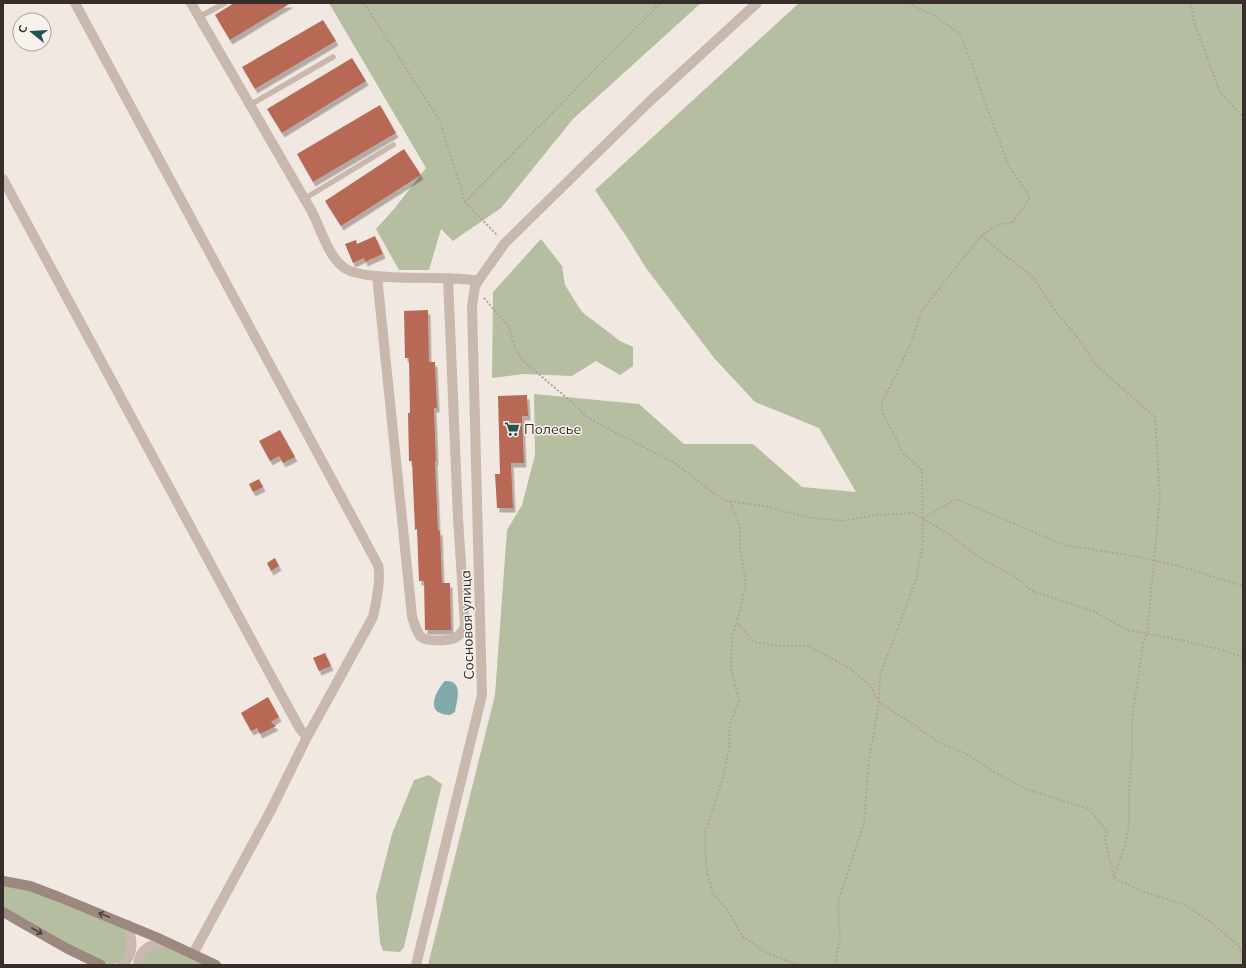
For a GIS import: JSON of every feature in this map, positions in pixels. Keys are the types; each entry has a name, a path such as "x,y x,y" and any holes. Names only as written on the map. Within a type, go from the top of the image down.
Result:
{"main road":[{"path":"3,881 30,886 52,894 128,925 216,965"},
{"path":"3,912 66,948 101,965"}],"street":[{"path":"75,3 378,565 379,571 377,596 373,617 307,737 271,810 193,954"},
{"path":"191,3 313,214 334,257 346,269 361,274 377,276 404,278 462,278 478,282 505,243 649,102 757,3"},
{"path":"3,180 265,665 300,728 307,737"},
{"path":"377,276 412,616 417,630 422,637 428,641 455,638 465,625 458,510 448,278"},
{"name":"Сосновая улица","path":"416,965 482,695 472,306 478,282"},
{"path":"122,965 130,954 132,947 132,939 128,925"},
{"path":"138,965 141,954 147,948 155,944 166,942"}],"lane":[{"path":"199,17 225,3"},
{"path":"250,105 333,57"},
{"path":"304,199 393,146"}],"path":[{"path":"364,3 440,121 465,202 505,243"},
{"path":"465,202 660,3"},
{"path":"835,965 840,937 838,902 864,823 868,766 879,702 880,676 916,580 923,542 922,470 903,453 882,411 882,403 911,343 922,310 982,235 999,224 1012,223 1030,197 1008,165 960,35 934,15 907,3"},
{"path":"1191,3 1194,22 1220,92 1243,117"},
{"path":"982,235 998,250 1032,276 1056,312 1078,338 1096,365 1155,417 1160,496 1147,634 1143,644 1132,720 1129,824 1126,841 1114,878"},
{"path":"478,282 509,326 515,348 522,360 574,404 585,416 673,462 722,500 764,506 806,518 842,521 876,515 913,513 947,533 981,559 1014,576 1034,592 1094,611 1126,630 1181,640 1219,649 1243,657"},
{"path":"923,518 956,500 1064,545 1179,566 1243,586"},
{"path":"730,501 740,527 740,551 746,582 732,636 731,668 739,701 730,724 729,749 723,778 705,832 706,866 712,892 728,911 743,937 768,952 798,965"},
{"path":"736,622 754,642 780,646 808,646 848,667 869,685 879,702 939,743 967,754 996,773 1026,789 1089,809 1107,831 1105,839 1114,878"},
{"path":"1114,878 1142,891 1185,905 1211,922 1239,946 1243,959"}],"green space":[{"path":"329,3 701,3 573,119 501,208 453,241 441,229 429,270 399,270 376,229 394,209 426,168"},
{"path":"799,3 1243,3 1243,965 428,965 495,695 507,530 522,505 535,455 534,394 639,404 684,444 753,444 802,487 856,492 819,428 755,402 714,358 646,268 595,190"},
{"path":"541,239 562,266 565,285 582,312 620,341 633,347 633,366 620,375 596,361 572,376 524,374 492,378 493,292"},
{"path":"429,775 442,784 404,947 400,952 383,951 380,943 376,896 392,834 414,780"},
{"path":"3,885 32,891 126,929 129,947 120,962 111,965 69,946 3,907"},
{"path":"165,944 211,965 140,965 144,953"}],"water":[{"path":"445,681 455,684 458,692 455,712 450,715 438,712 434,705 434,701 440,687"}],"building":[{"path":"234,3 291,3 230,40 215,15"},
{"path":"323,20 336,41 255,89 242,67"},
{"path":"352,58 366,81 282,133 267,109"},
{"path":"380,105 396,133 313,182 297,154"},
{"path":"404,149 421,175 341,226 325,201"},
{"path":"375,236 383,254 365,262 364,258 353,263 345,244 356,240 357,244"},
{"path":"428,310 429,362 435,362 437,408 434,408 438,531 440,530 442,583 450,583 451,630 425,630 424,581 419,581 412,461 409,461 409,358 405,358 404,311"},
{"path":"527,395 528,416 522,416 524,463 511,463 513,508 497,508 495,474 500,474 498,396"},
{"path":"280,430 295,457 283,463 279,456 270,461 259,441"},
{"path":"259,479 263,487 253,492 249,484"},
{"path":"275,558 279,566 271,571 267,563"},
{"path":"325,653 331,666 319,671 313,658"},
{"path":"268,697 279,717 271,722 276,726 260,734 257,728 251,731 241,713"}],"place":[{"name":"Полесье","path":"512,429"}]}
